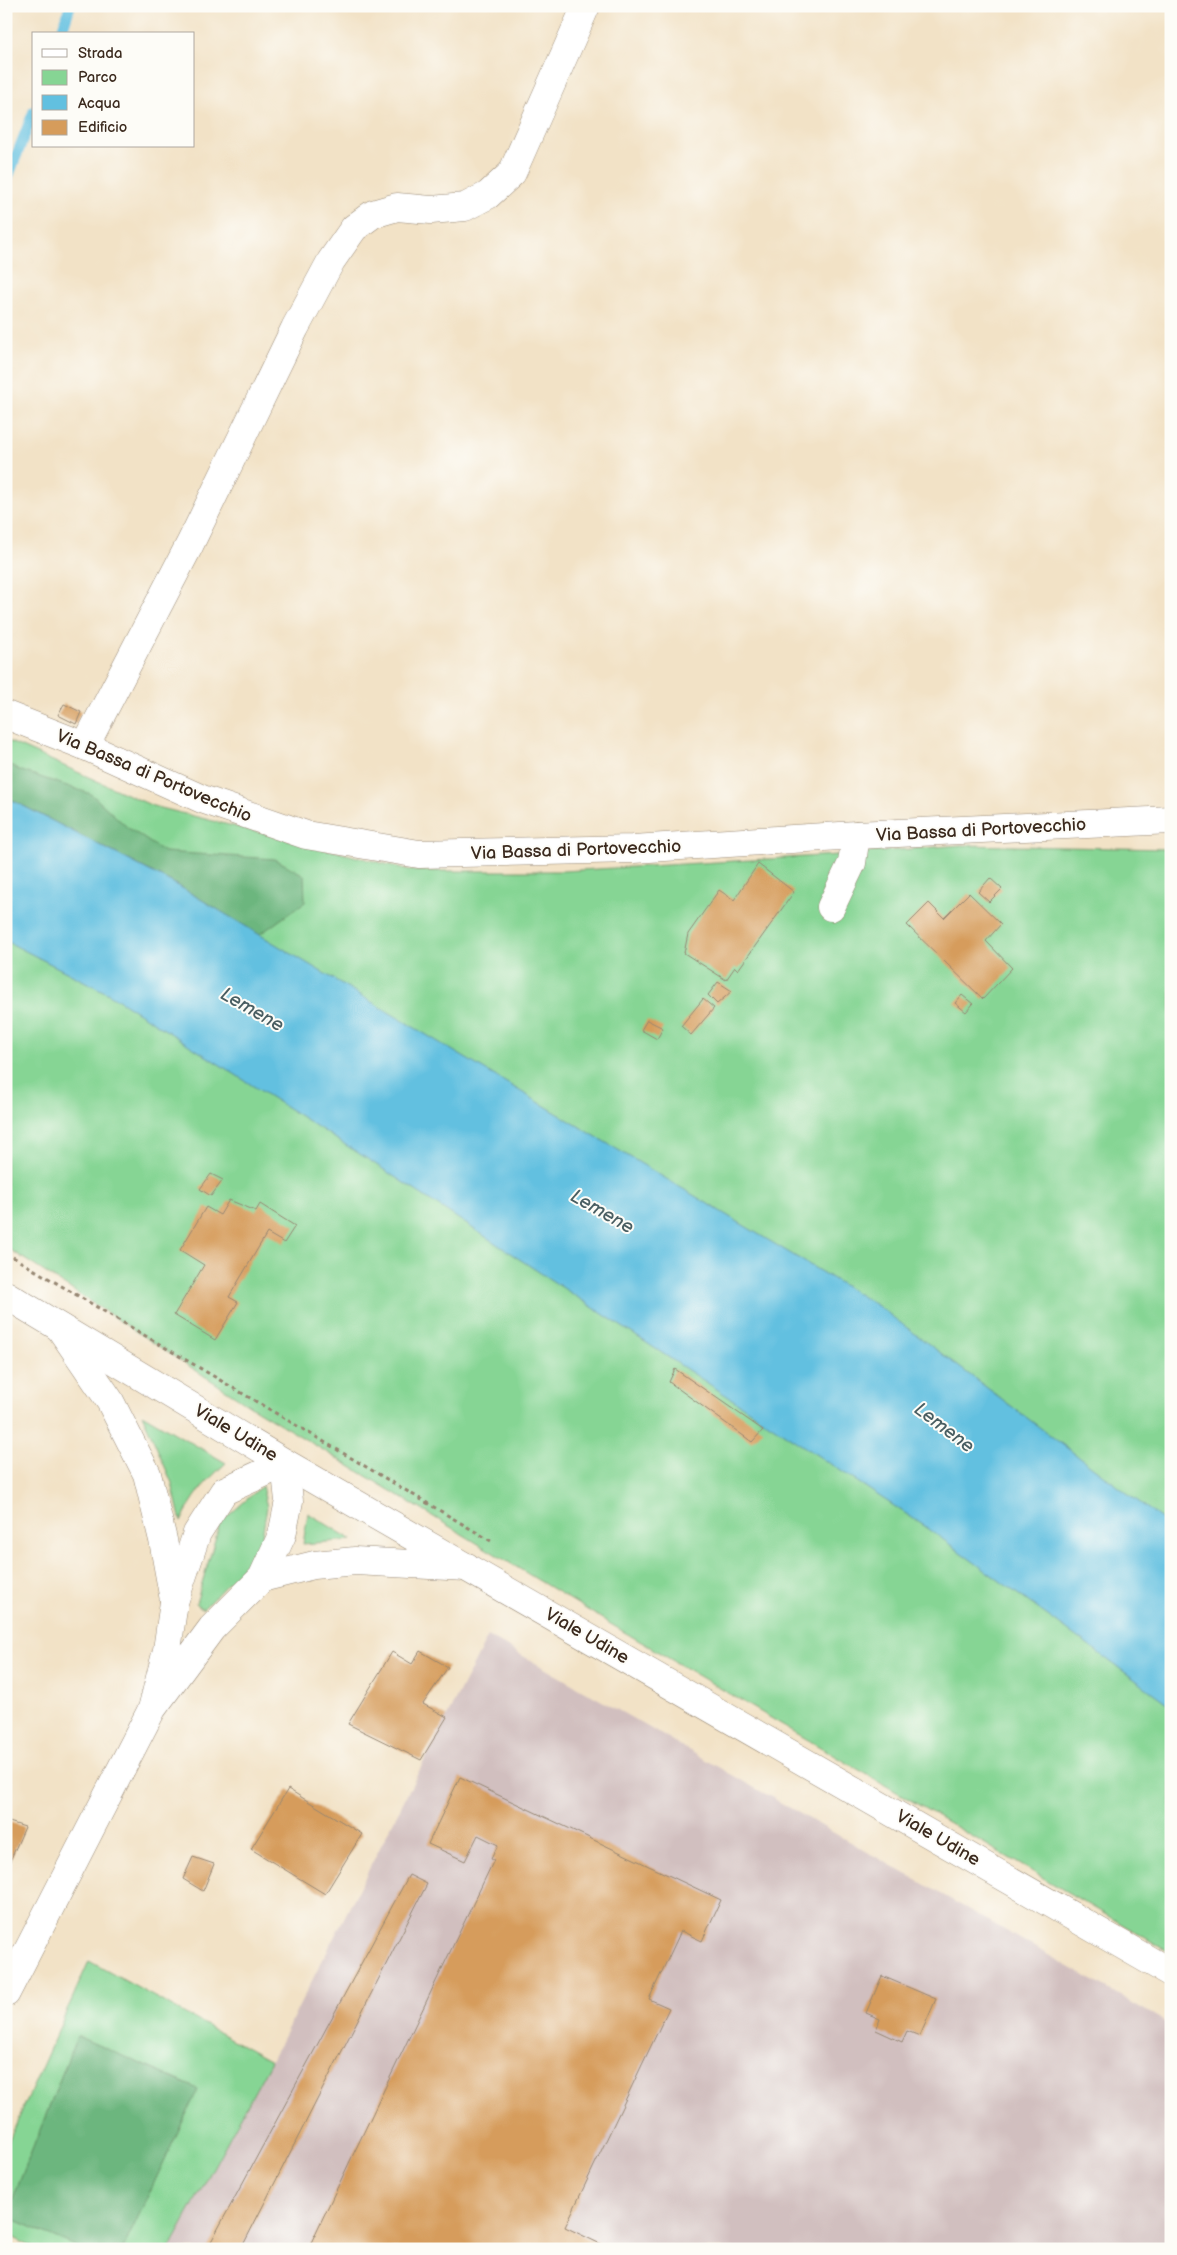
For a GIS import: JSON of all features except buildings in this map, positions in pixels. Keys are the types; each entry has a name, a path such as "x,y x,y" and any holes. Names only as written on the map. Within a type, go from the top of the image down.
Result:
{"main road":[{"path":"85,746 190,544 295,328 331,261 354,228 373,214 397,207 431,210 465,207 488,195 512,173 586,6"},
{"name":"Via Bassa di Portovecchio","path":"6,715 85,746 202,799 306,836 418,854 633,849 856,835 1171,820"},
{"path":"831,907 852,863 856,835"},
{"name":"Viale Udine","path":"6,1295 286,1463 1171,1972"},
{"path":"60,1328 110,1402 147,1474 163,1540 174,1602"},
{"path":"6,1993 152,1709 212,1628 262,1578 282,1535 289,1502 286,1463 224,1491 197,1534 174,1602 167,1650 152,1709"},
{"path":"262,1578 314,1565 355,1561 467,1567"}],"shaded area":[{"path":"488,1636 1171,2025 1171,2249 169,2249 271,2061"}],"green space":[{"path":"6,740 153,806 414,871 563,871 837,855 960,845 1171,849 1171,1953 614,1626 252,1407 6,1247"},
{"path":"6,762 19,770 91,794 127,827 164,852 275,859 304,875 305,902 259,935 177,885 6,797"},
{"path":"142,1414 226,1463 200,1490 181,1522 172,1483"},
{"path":"262,1486 267,1507 262,1537 254,1556 203,1609 196,1603 220,1523"},
{"path":"308,1513 352,1540 303,1544"},
{"path":"89,1961 271,2061 169,2249 36,2249 6,2234 6,2147"},
{"path":"77,2036 198,2089 123,2249 82,2249 6,2216"}],"water":[{"name":"Lemene","path":"6,797 177,885 878,1306 1171,1526 1171,1706 926,1527 366,1158 109,994 6,941"}],"waterway":[{"path":"62,32 70,6"},
{"path":"6,182 32,116"}]}
